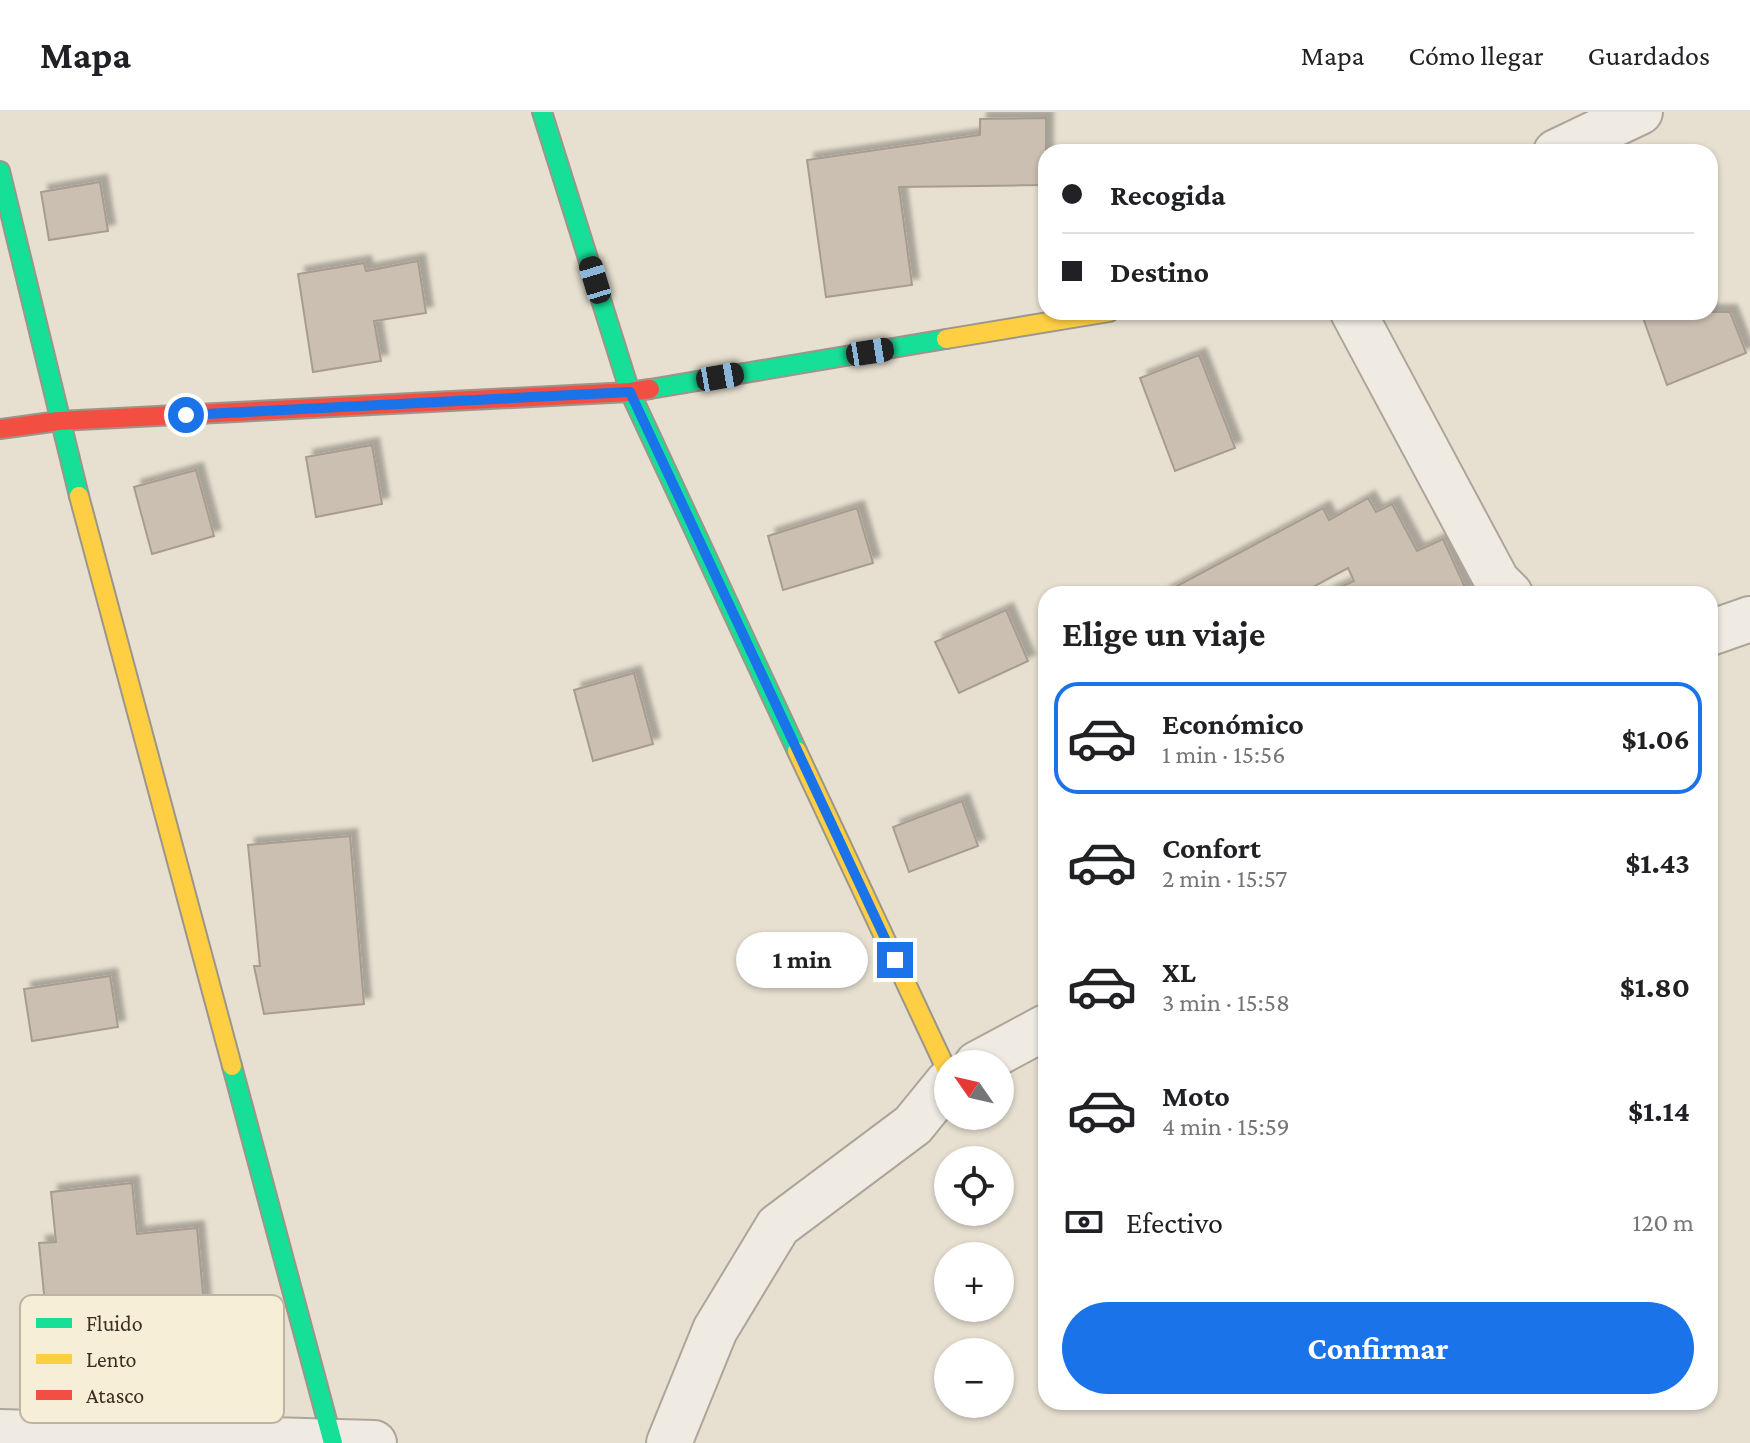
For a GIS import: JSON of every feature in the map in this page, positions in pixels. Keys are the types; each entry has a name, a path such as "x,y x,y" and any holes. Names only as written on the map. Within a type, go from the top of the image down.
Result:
{"street":[{"path":"542,112 630,392 937,1050"},
{"path":"1573,144 1640,112"},
{"path":"0,171 59,421 347,1443 0,1432"},
{"path":"0,429 59,421 630,392 1061,320"},
{"path":"1357,320 1502,586"},
{"path":"1718,630 1750,619"},
{"path":"1003,1050 1038,1031"},
{"path":"669,1443 715,1330 778,1226 913,1125 934,1099"}],"building":[{"path":"1046,118 1046,144 1038,144 1038,185 899,187 912,285 826,297 807,160 980,135 980,119"},
{"path":"100,182 108,231 49,240 41,192"},
{"path":"418,261 426,313 374,321 381,361 313,372 298,274 364,263 366,271"},
{"path":"1718,312 1730,312 1746,353 1667,385 1644,320 1718,320"},
{"path":"1199,355 1235,448 1175,471 1140,378"},
{"path":"372,445 382,504 316,517 306,457"},
{"path":"196,470 214,536 152,554 134,487"},
{"path":"1368,498 1376,512 1392,504 1417,551 1443,539 1464,586 1343,586 1354,581 1348,568 1315,586 1177,586 1323,508 1329,520"},
{"path":"857,508 873,563 783,590 768,536"},
{"path":"1006,610 1028,661 959,693 935,642"},
{"path":"634,673 653,744 593,761 574,690"},
{"path":"962,801 978,846 909,872 893,827"},
{"path":"350,836 364,1004 264,1014 254,966 260,966 248,845"},
{"path":"110,976 118,1027 32,1041 24,989"},
{"path":"132,1183 137,1234 197,1228 203,1295 44,1295 39,1243 56,1242 51,1192"}],"traffic: fast":[{"path":"542,112 630,392 797,751"},
{"path":"0,171 79,496"},
{"path":"650,389 946,339"},
{"path":"232,1066 333,1443"}],"traffic: slow":[{"path":"946,339 1061,320"},
{"path":"79,496 232,1066"},
{"path":"797,751 937,1050"}],"traffic: jam":[{"path":"0,429 59,421 650,389"}],"route":[{"path":"186,415 630,392 895,960"}]}
